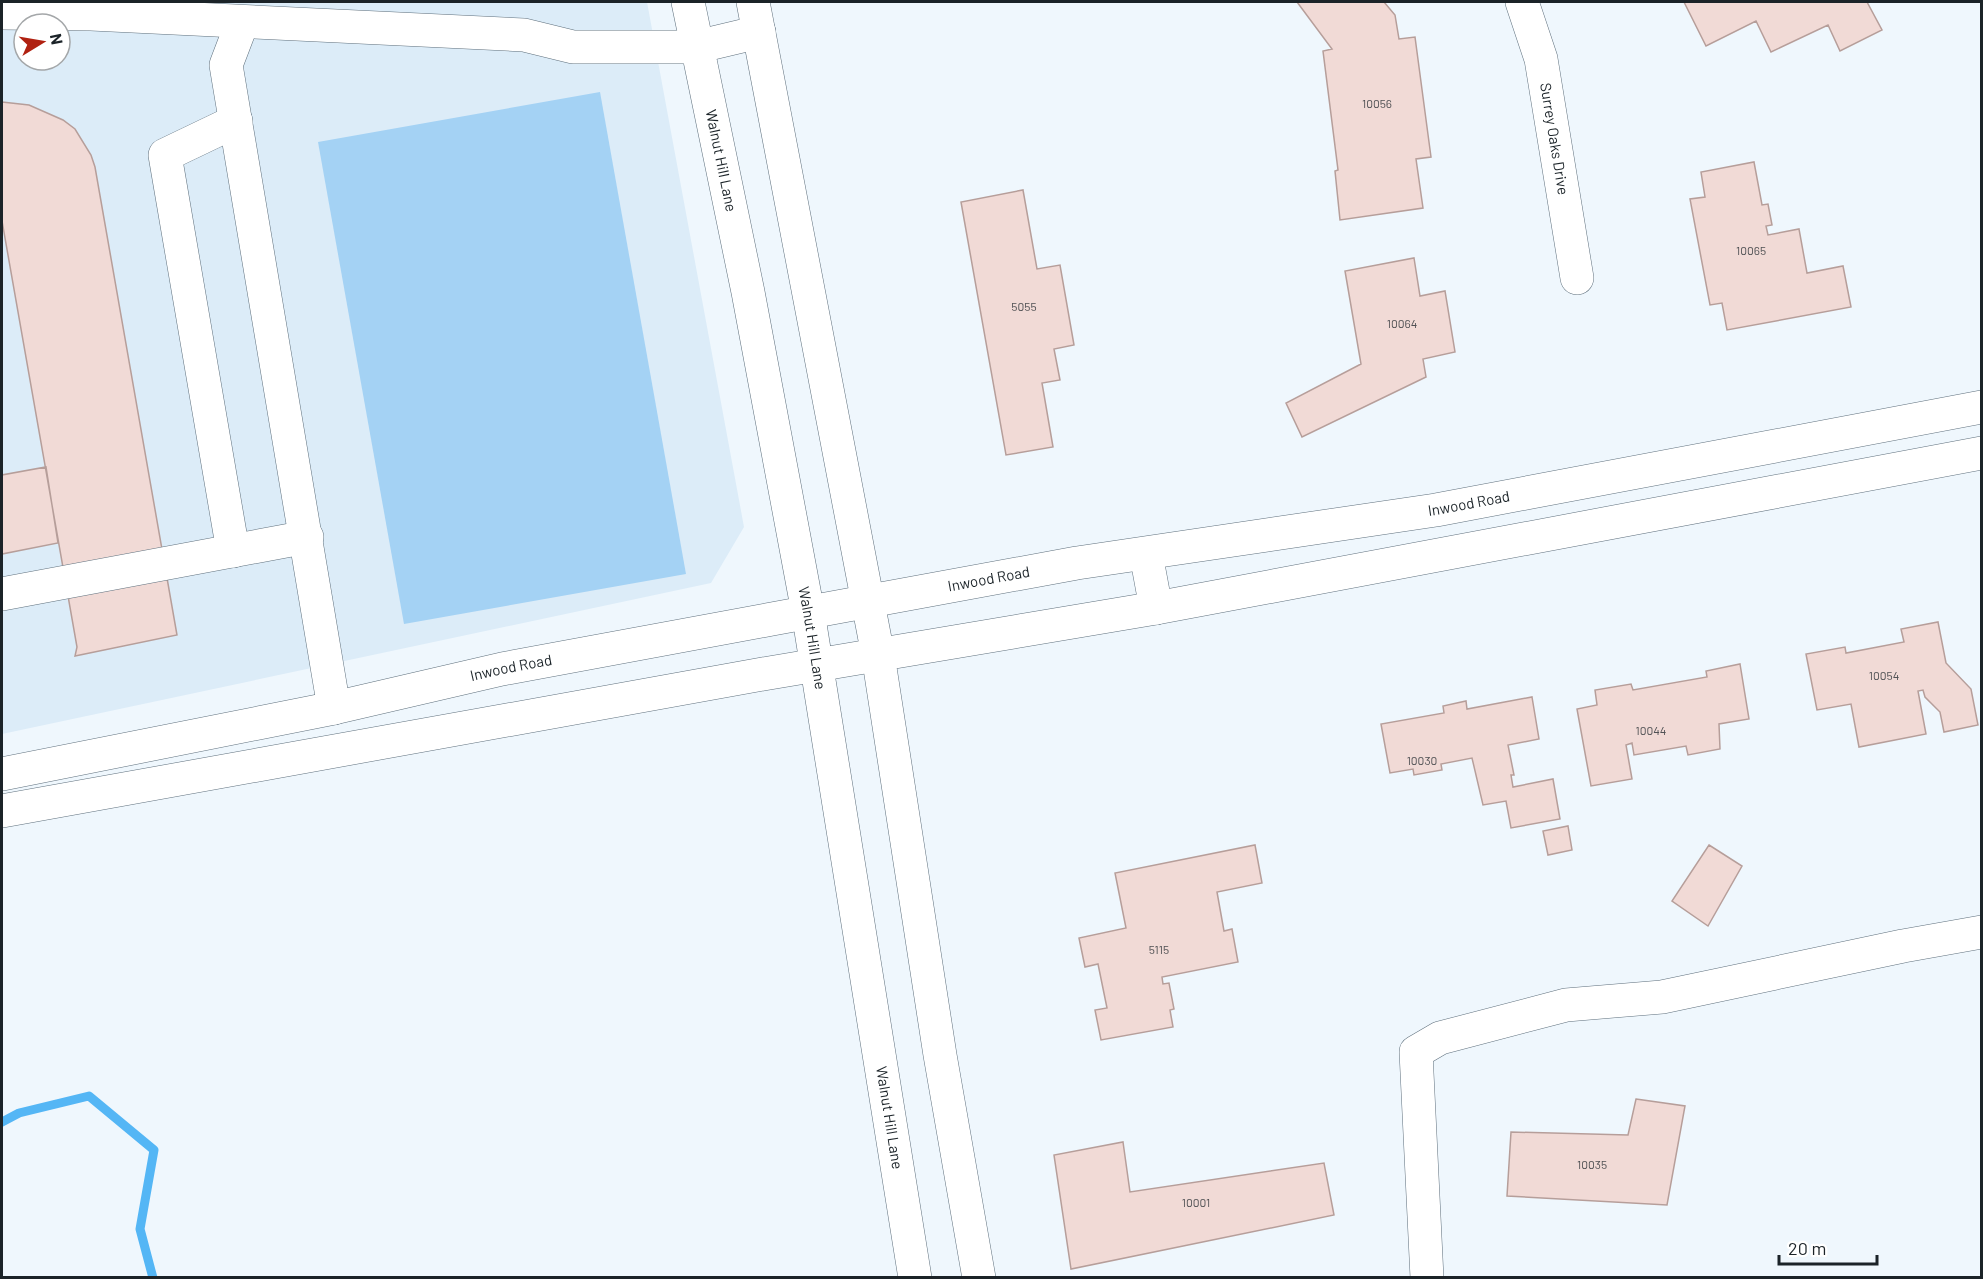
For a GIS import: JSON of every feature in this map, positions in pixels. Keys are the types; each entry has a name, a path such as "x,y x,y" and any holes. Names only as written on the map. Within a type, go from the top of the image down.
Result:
{"main road":[{"name":"Walnut Hill Lane","path":"688,2 750,304 808,612 915,1278"},
{"name":"Surrey Oaks Drive","path":"1522,2 1541,59 1577,278"},
{"path":"20,9 242,23 524,35 573,47 696,47 756,17 878,655 940,1055 979,1278"},
{"path":"242,23 226,65 334,708"},
{"path":"233,551 165,155 236,121"},
{"name":"Inwood Road","path":"2,774 334,708 502,669 867,601 1077,563 1436,510 1982,407"},
{"path":"2,811 510,719 1156,608 1982,453"},
{"path":"1713,457 1719,504"},
{"path":"2,594 307,537"},
{"path":"1146,554 1156,608"},
{"path":"502,669 510,719"},
{"path":"1427,1278 1416,1052 1440,1038 1566,1005 1662,997 1903,946 1982,932"}],"shaded area":[{"path":"2,2 647,2 744,527 711,583 2,734"},
{"path":"600,92 686,574 404,624 318,142"}],"building":[{"path":"1297,2 1384,2 1395,15 1399,39 1415,37 1431,157 1416,159 1423,208 1340,220 1335,171 1338,170 1323,51 1332,49"},
{"path":"1684,2 1867,2 1882,30 1840,51 1828,25 1771,52 1756,21 1706,46"},
{"path":"2,102 29,105 63,120 75,129 91,155 95,167 177,635 75,656 77,647 2,221"},
{"path":"1754,162 1762,205 1768,204 1772,225 1766,226 1768,235 1799,229 1807,273 1843,266 1851,307 1727,330 1722,303 1710,305 1690,199 1705,197 1701,172"},
{"path":"1023,190 1037,269 1060,265 1074,345 1054,349 1060,380 1042,383 1053,447 1006,455 961,202"},
{"path":"1414,258 1420,296 1445,291 1455,352 1423,359 1426,377 1302,437 1286,403 1361,364 1345,271"},
{"path":"46,467 58,543 2,554 2,475"},
{"path":"1938,622 1946,663 1971,689 1978,725 1944,732 1940,712 1925,697 1923,690 1918,691 1926,734 1859,747 1851,704 1817,710 1806,654 1845,647 1846,653 1904,642 1901,629"},
{"path":"1740,664 1749,719 1719,724 1720,749 1688,755 1686,746 1634,755 1632,743 1626,745 1632,779 1591,786 1577,709 1597,705 1595,690 1631,684 1633,690 1707,677 1706,671"},
{"path":"1532,697 1539,739 1508,745 1514,775 1511,775 1513,787 1553,779 1560,819 1511,828 1506,801 1483,805 1472,758 1441,764 1442,770 1414,775 1413,769 1390,773 1381,724 1444,713 1443,706 1466,701 1467,709"},
{"path":"1568,826 1572,850 1548,855 1543,831"},
{"path":"1255,845 1262,883 1217,892 1224,931 1232,929 1238,962 1162,977 1163,984 1169,983 1174,1009 1170,1010 1173,1027 1101,1040 1095,1010 1107,1008 1098,964 1085,967 1079,938 1126,928 1115,873"},
{"path":"1709,845 1742,866 1708,926 1672,901"},
{"path":"1636,1099 1685,1106 1667,1205 1507,1196 1511,1132 1628,1135"},
{"path":"1123,1142 1130,1192 1324,1163 1334,1215 1071,1269 1054,1155"}],"waterway":[{"path":"2,1122 19,1113 89,1096 154,1150 140,1229 153,1278"}]}
